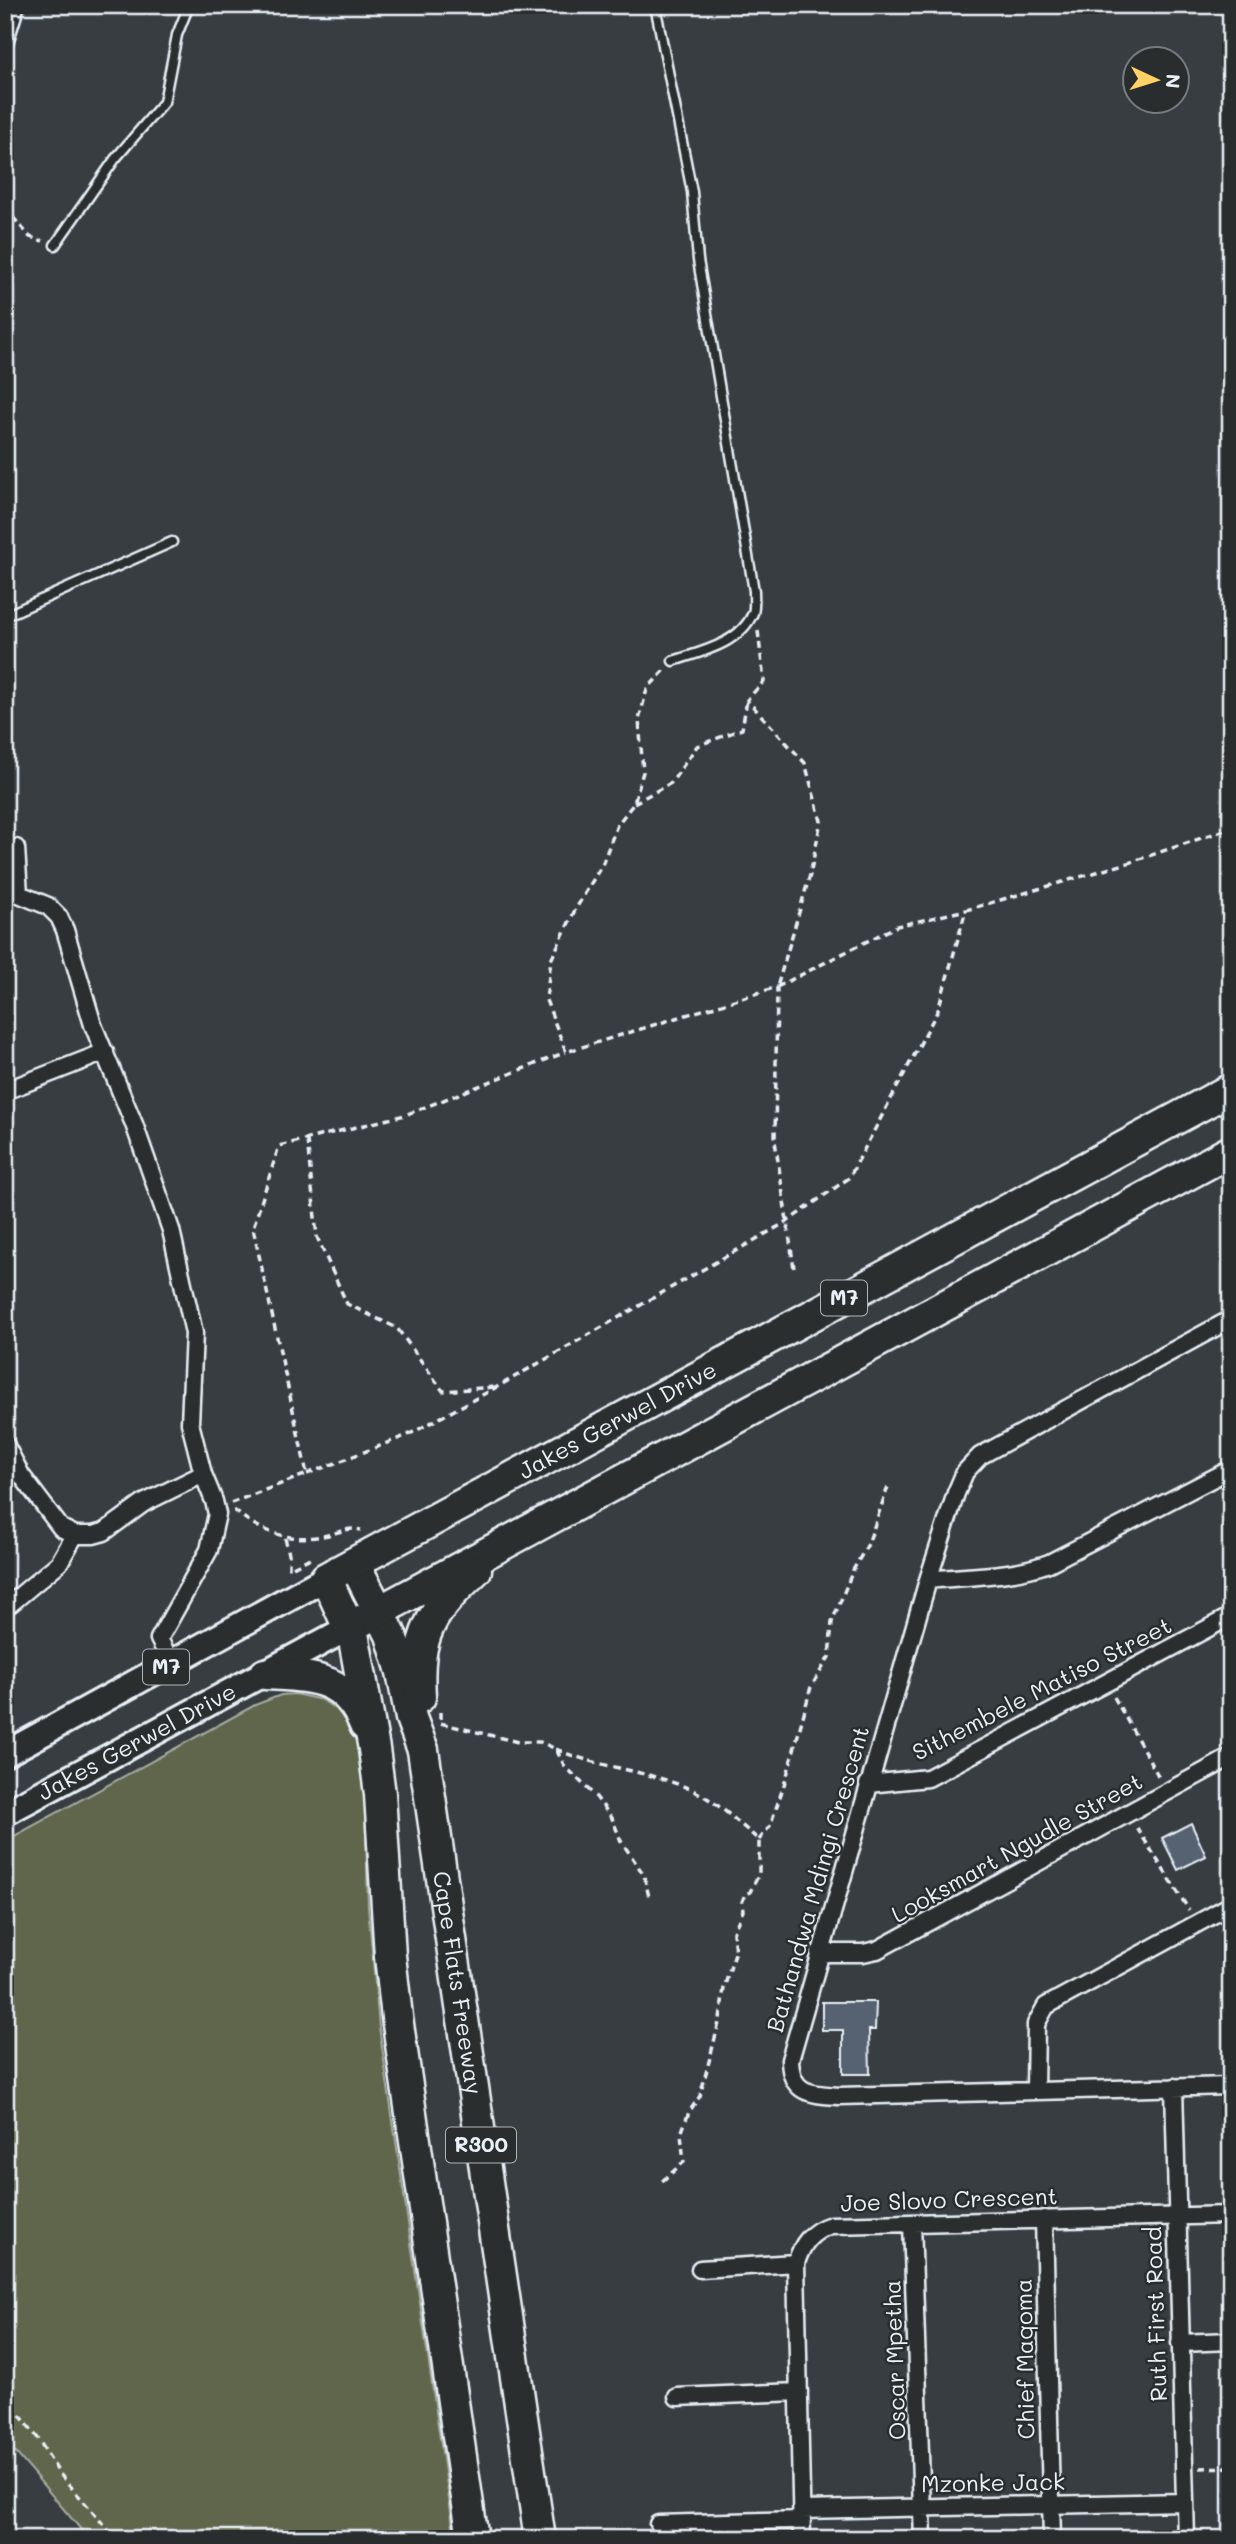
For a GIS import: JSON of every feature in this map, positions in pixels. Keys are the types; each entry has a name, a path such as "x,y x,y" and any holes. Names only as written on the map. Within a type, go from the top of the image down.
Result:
{"highway":[{"name":"Jakes Gerwel Drive","path":"326,1578 1231,1089"},
{"name":"Jakes Gerwel Drive","path":"350,1627 1231,1151"},
{"path":"423,1750 418,1673 420,1647 444,1601 494,1549"},
{"name":"Cape Flats Freeway","path":"354,1563 380,1611 397,1653 411,1718 423,1750 540,2539"},
{"name":"R300","path":"326,1578 350,1627 374,1748 396,2005 473,2539"},
{"path":"265,1674 313,1677 332,1683 354,1704 374,1748"}],"main road":[{"name":"Jakes Gerwel Drive","path":"5,1754 326,1578"},
{"name":"Jakes Gerwel Drive","path":"5,1813 350,1627"}],"street":[{"path":"16,848 19,894 48,906 59,917 65,930 93,1025 134,1124 171,1230 194,1333 190,1423 216,1514 209,1550 159,1639 172,1664"},
{"path":"5,1091 105,1052"},
{"name":"Bathandwa Mdingi Crescent","path":"1231,1319 980,1456 965,1472 928,1580 790,2060 790,2072 795,2083 804,2091 839,2096 1231,2086"},
{"path":"5,1444 21,1475 61,1528 75,1535 104,1532 144,1503 203,1474"},
{"path":"928,1580 1036,1568 1231,1469"},
{"path":"10,1604 59,1563 75,1535"},
{"name":"Sithembele Matiso Street","path":"868,1784 929,1778 1231,1616"},
{"name":"Looksmart Ngudle Street","path":"819,1953 863,1954 877,1950 1231,1757"},
{"path":"1035,2090 1037,2024 1040,2013 1046,2006 1231,1905"},
{"name":"Ruth First Road","path":"1174,2087 1186,2539"},
{"name":"Joe Slovo Crescent","path":"796,2263 808,2238 831,2225 1231,2215"},
{"name":"Chief Maqoma","path":"1044,2219 1052,2539"},
{"name":"Oscar Mpetha","path":"912,2222 923,2539"},
{"path":"700,2269 796,2263 802,2539"},
{"path":"1180,2343 1231,2341"},
{"path":"677,2397 799,2392"},
{"name":"Mzonke Jack","path":"658,2524 922,2507 1185,2502"}],"lane":[{"path":"5,53 20,5"},
{"path":"55,244 115,159 164,102 177,35 189,5"},
{"path":"655,5 692,192 698,260 751,565 754,603 749,619 729,640 673,661"},
{"path":"5,616 172,542"}],"path":[{"path":"5,208 30,237 55,244"},
{"path":"634,803 671,783 697,746 742,729 747,700 764,681 754,603"},
{"path":"566,1052 546,1000 551,960 575,910 603,864 617,825 634,803 643,772 639,720 647,690 673,661"},
{"path":"747,700 805,764 821,821 810,875 777,987 775,1141 794,1268"},
{"path":"307,1474 253,1228 279,1146 405,1115 566,1052 777,987 897,926 966,910 1128,863 1231,828"},
{"path":"361,1530 349,1528 305,1538 285,1538 245,1520 227,1504 408,1435 788,1221 849,1178 938,1010 966,910"},
{"path":"307,1139 317,1237 347,1304 397,1328 443,1391 497,1387"},
{"path":"662,2182 684,2162 681,2134 700,2096 720,2019 724,1988 735,1952 733,1931 743,1911 745,1894 750,1892 759,1874 759,1840 770,1826 786,1779 811,1687 829,1657 832,1622 853,1570 868,1544 889,1484"},
{"path":"285,1538 289,1569"},
{"path":"1106,1683 1167,1792"},
{"path":"440,1711 440,1723 518,1742 540,1742 603,1766 635,1772 693,1790 747,1827 759,1840"},
{"path":"556,1749 564,1765 596,1797 612,1818 621,1841 644,1875 649,1897"},
{"path":"1129,1813 1198,1923"},
{"path":"5,2396 37,2437 59,2473 116,2539"},
{"path":"1184,2468 1231,2467"}],"green space":[{"path":"295,1694 322,1700 343,1714 358,1735 364,1759 368,1906 379,2027 455,2539 89,2539 5,2440 5,1841 255,1705 281,1695"}],"building":[{"path":"1191,1823 1206,1856 1178,1870 1162,1838"},
{"path":"822,2002 876,2002 875,2030 869,2030 870,2074 843,2074 843,2030 822,2030"}]}
